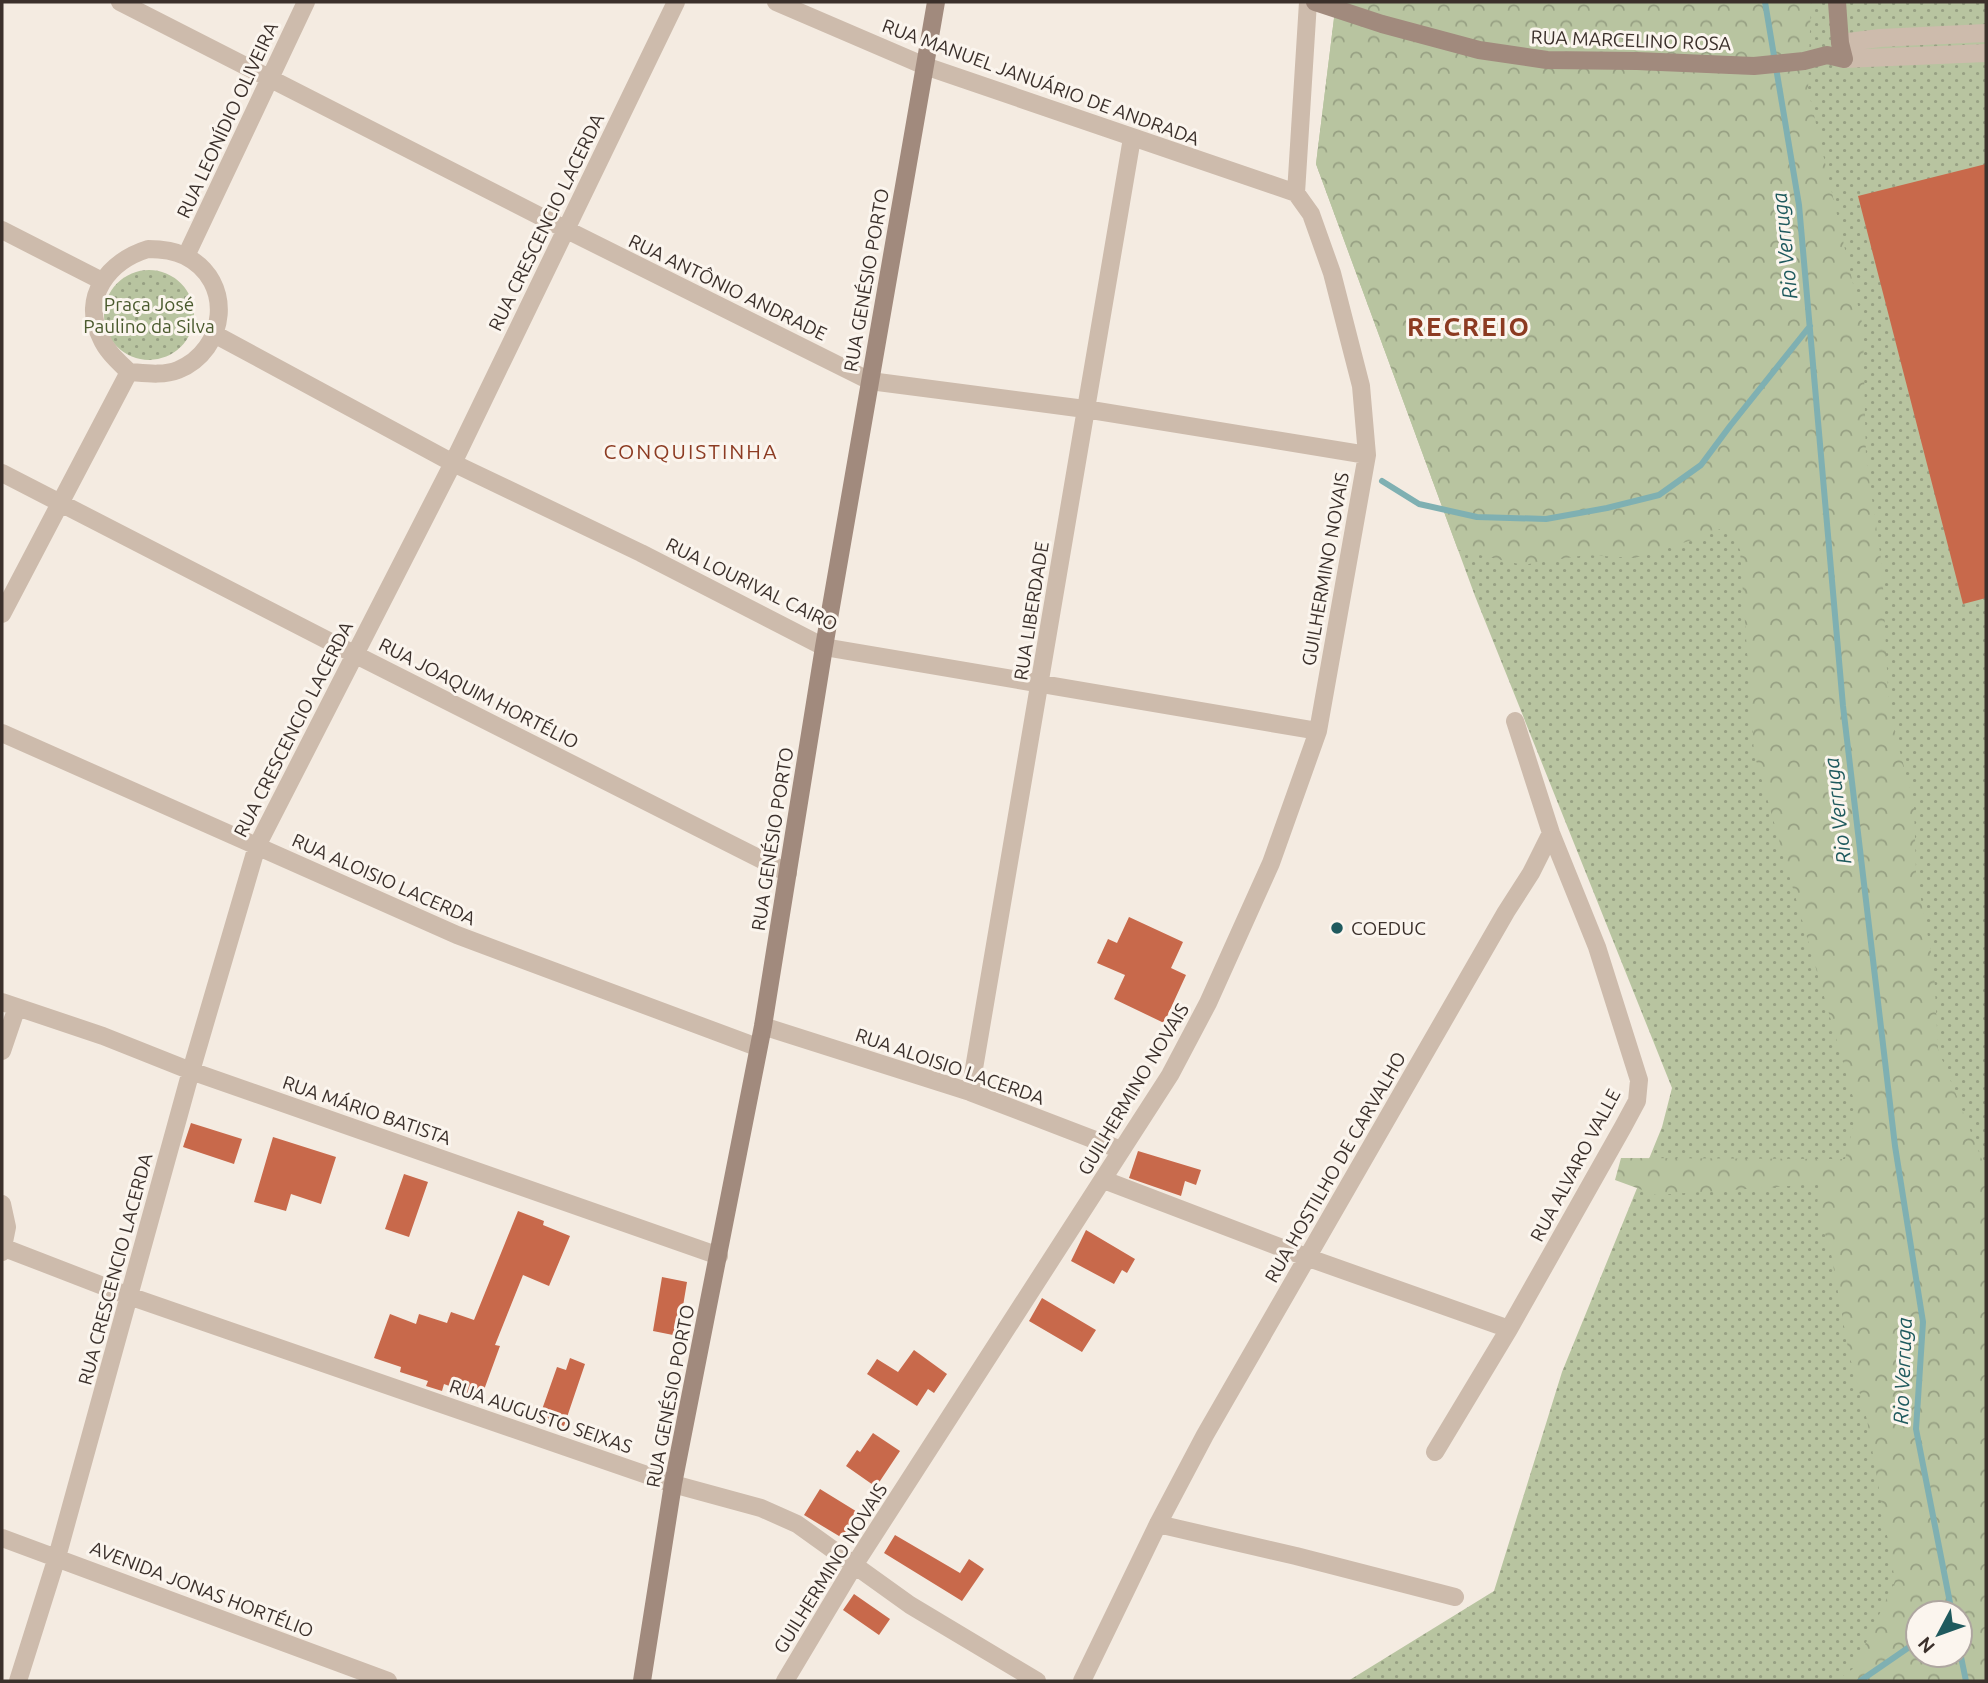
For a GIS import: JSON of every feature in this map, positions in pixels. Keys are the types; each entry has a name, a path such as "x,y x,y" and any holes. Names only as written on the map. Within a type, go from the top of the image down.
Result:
{"street":[{"name":"RUA ANTÔNIO ANDRADE","path":"120,2 870,381 1085,409 1367,455"},
{"name":"RUA LEONÍDIO OLIVEIRA","path":"186,256 306,2"},
{"name":"RUA CRESCENCIO LACERDA","path":"18,1681 57,1557 191,1070 257,846 453,463 676,2"},
{"name":"RUA MANUEL JANUÁRIO DE ANDRADA","path":"776,2 925,66 1296,193"},
{"name":"RUA GENÉSIO PORTO","path":"642,1681 673,1484 763,1026 824,647 936,2"},
{"path":"1296,193 1308,2"},
{"name":"RUA MARCELINO ROSA","path":"1315,2 1382,24 1479,50 1547,61 1637,61 1754,66 1804,61 1880,38 1986,33"},
{"path":"1837,2 1837,52"},
{"name":"RUA MARCELINO ROSA","path":"1837,52 1986,53"},
{"name":"RUA LIBERDADE","path":"970,1092 1132,138"},
{"name":"GUILHERMINO NOVAIS","path":"785,1681 855,1564 1170,1075 1208,1003 1271,863 1318,731 1367,455 1361,386 1332,273 1311,214 1296,193"},
{"path":"2,230 102,281"},
{"path":"148,249 168,250 186,256 205,271 217,292 220,316 216,335 198,359 175,372 129,372 100,337 95,318 96,299 102,281 114,266 130,255 148,249"},
{"name":"RUA LOURIVAL CAIRO","path":"216,335 453,463 641,553 824,647 1318,731"},
{"path":"2,614 129,372"},
{"name":"RUA JOAQUIM HORTÉLIO","path":"2,473 788,873"},
{"name":"RUA ALVARO VALLE","path":"1436,1452 1623,1127 1637,1101 1639,1090 1632,1054 1597,947 1551,833 1515,721"},
{"name":"RUA ALOISIO LACERDA","path":"2,733 457,935 757,1047"},
{"name":"RUA HOSTILHO DE CARVALHO","path":"1082,1681 1158,1524 1306,1257 1531,873 1551,833"},
{"path":"2,1051 9,1005"},
{"name":"RUA MÁRIO BATISTA","path":"9,1005 103,1036 191,1070 719,1256"},
{"name":"RUA ALOISIO LACERDA","path":"763,1026 970,1092 1121,1150"},
{"path":"1104,1180 1306,1257 1509,1329"},
{"path":"2,1204 7,1227 3,1249"},
{"name":"RUA AUGUSTO SEIXAS","path":"3,1249 129,1296 673,1484 761,1508 797,1524 910,1605 1037,1681"},
{"path":"1158,1524 1455,1597"},
{"name":"AVENIDA JONAS HORTÉLIO","path":"2,1538 388,1681"}],"green space":[{"path":"1336,2 1986,2 1986,1681 1348,1681 1494,1591 1562,1372 1662,1127 1672,1088 1475,596 1316,164"},
{"path":"1336,2 1811,2 1808,89 1863,327 1866,458 1882,566 1889,711 1914,804 1916,872 1934,969 1938,1049 1986,1170 1986,1681 1836,1681 1854,1668 1895,1581 1867,1420 1849,1354 1831,1253 1817,1208 1819,1184 1656,1195 1615,1180 1621,1158 1845,1159 1857,1111 1754,753 1740,550 1728,526 1635,558 1586,555 1523,565 1458,550 1316,164"},
{"name":"Praça José Paulino da Silva","path":"149,270 166,273 181,283 191,298 194,315 191,332 181,347 166,357 149,360 132,357 117,347 107,332 104,315 107,298 117,283 132,273"}],"building":[{"path":"1986,164 1986,598 1963,604 1858,196"},
{"path":"1129,917 1183,942 1171,968 1186,975 1164,1023 1114,999 1125,975 1097,963 1108,939 1117,943"},
{"path":"191,1123 242,1139 234,1164 183,1147"},
{"path":"273,1137 336,1157 321,1204 291,1194 286,1211 254,1202"},
{"path":"1138,1151 1201,1170 1196,1185 1185,1181 1181,1196 1129,1178"},
{"path":"404,1174 428,1182 409,1237 385,1229"},
{"path":"518,1211 544,1221 543,1225 570,1236 549,1286 523,1275 495,1345 500,1346 481,1398 444,1384 442,1391 426,1386 428,1381 400,1372 401,1367 374,1358 390,1314 416,1324 419,1314 447,1323 451,1312 474,1320"},
{"path":"1086,1230 1135,1259 1127,1273 1122,1270 1114,1284 1071,1261"},
{"path":"662,1277 687,1282 678,1336 653,1331"},
{"path":"1042,1298 1096,1330 1082,1352 1029,1321"},
{"path":"914,1350 947,1374 934,1393 928,1389 917,1406 867,1374 877,1359 898,1372"},
{"path":"570,1358 585,1364 564,1426 539,1418 557,1367 566,1370"},
{"path":"873,1433 900,1451 876,1487 846,1466"},
{"path":"820,1489 859,1513 844,1539 804,1515"},
{"path":"895,1535 960,1573 969,1559 984,1569 962,1601 884,1553"},
{"path":"854,1594 890,1619 879,1635 843,1610"}],"waterway":[{"name":"Rio Verruga","path":"1765,2 1799,205 1843,706 1895,1146 1923,1322 1916,1429 1949,1599"},
{"path":"1382,481 1419,504 1477,517 1546,519 1659,495 1701,465 1810,326"},
{"path":"1860,1681 1904,1651"},
{"name":"Rio Verruga","path":"1964,1669 1966,1681"}],"place":[{"name":"COEDUC","path":"1337,928"}],"district":[{"name":"RECREIO","path":"1469,326"},
{"name":"CONQUISTINHA","path":"691,451"}]}
